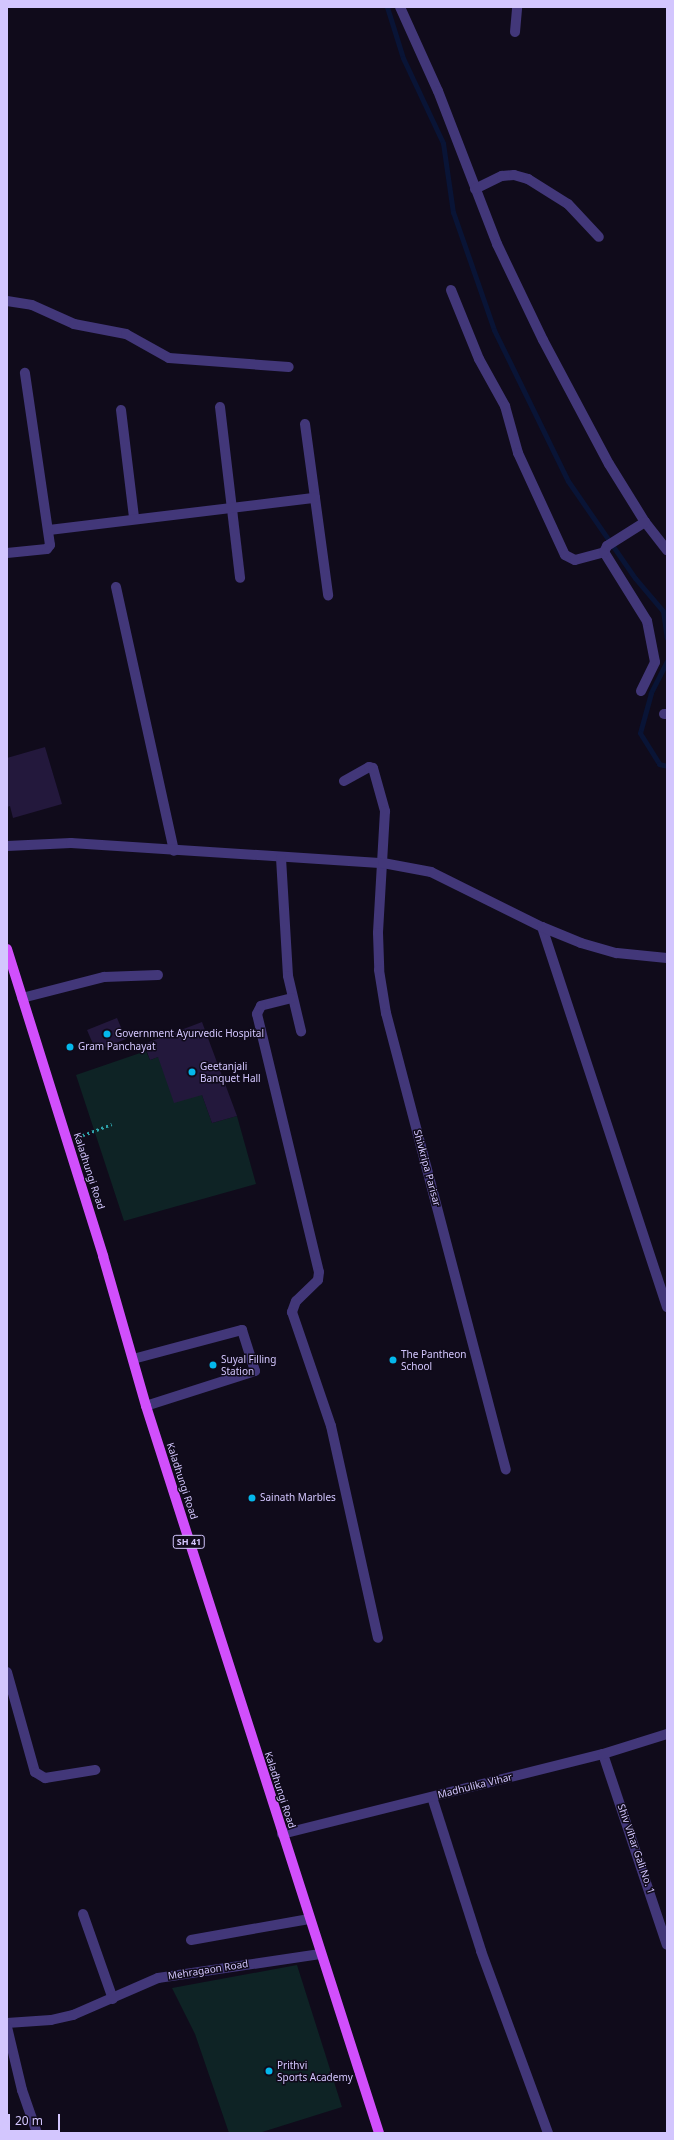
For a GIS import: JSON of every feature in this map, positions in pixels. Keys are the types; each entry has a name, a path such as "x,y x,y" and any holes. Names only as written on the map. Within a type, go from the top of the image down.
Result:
{"main road":[{"name":"Kaladhungi Road","path":"7,949 67,1141 146,1406 320,1954 379,2133"}],"street":[{"path":"400,7 438,91 497,244 544,340 609,464 645,522 665,545"},
{"path":"515,32 517,7"},
{"path":"475,189 502,176 514,174 528,179 568,204 599,237"},
{"path":"451,290 479,359 505,406 518,453 565,555 575,560 605,549 645,522"},
{"path":"7,301 32,305 74,324 126,334 169,358 290,367"},
{"path":"7,554 47,549 50,545 25,373"},
{"path":"220,407 230,509 240,578"},
{"path":"121,410 134,518"},
{"path":"305,424 328,595"},
{"path":"49,530 134,518 230,509 315,498"},
{"path":"605,549 647,621 655,662 641,691"},
{"path":"116,587 174,851"},
{"name":"Shivkripa Parisar","path":"344,781 369,768 373,768 386,817 378,933 379,970 386,1013 506,1470"},
{"path":"7,846 71,843 281,858 384,863 431,872 542,927 581,943 617,953 667,958"},
{"path":"281,858 288,976 301,1031"},
{"path":"542,927 667,1307"},
{"path":"22,998 104,977 158,975"},
{"path":"292,998 262,1006 257,1014 319,1272 318,1280 296,1302 292,1312 331,1426 378,1638"},
{"path":"133,1359 242,1330 255,1371 146,1406"},
{"path":"7,1672 35,1772 45,1778 95,1770"},
{"name":"Madhulika Vihar","path":"282,1834 603,1754 667,1734"},
{"name":"Shiv Vihar Gali No. 1","path":"603,1754 667,1945"},
{"path":"432,1797 481,1951 548,2133"},
{"path":"84,1914 113,1999"},
{"path":"191,1940 309,1919"},
{"name":"Mehragaon Road","path":"7,2023 51,2020 73,2015 113,1999 158,1978 320,1954"},
{"path":"7,2027 22,2090 37,2133"}],"path":[{"path":"67,1141 112,1124"}],"green space":[{"path":"146,1051 150,1060 158,1057 202,1095 212,1123 237,1116 256,1184 124,1221 76,1075"},
{"name":"Prithvi Sports Academy","path":"297,1965 342,2107 259,2133 229,2133 195,2034 172,1988"}],"building":[{"path":"45,747 62,804 13,818 10,806 7,807 7,758"},
{"name":"Government Ayurvedic Hospital","path":"117,1018 126,1039 96,1051 87,1030"},
{"name":"Geetanjali Banquet Hall","path":"202,1022 237,1116 212,1123 202,1095 174,1103 158,1057 150,1060 144,1044"}],"waterway":[{"path":"387,7 403,58 443,143 453,212 494,330 568,481 635,578 663,611 667,638"},
{"path":"667,661 651,693 640,733 659,764 667,766"}],"place":[{"name":"Government Ayurvedic Hospital","path":"107,1034"},
{"name":"Gram Panchayat","path":"70,1047"},
{"name":"Geetanjali Banquet Hall","path":"192,1072"},
{"name":"The Pantheon School","path":"393,1360"},
{"name":"Suyal Filling Station","path":"213,1365"},
{"name":"Sainath Marbles","path":"252,1498"},
{"name":"Prithvi Sports Academy","path":"269,2071"}]}
